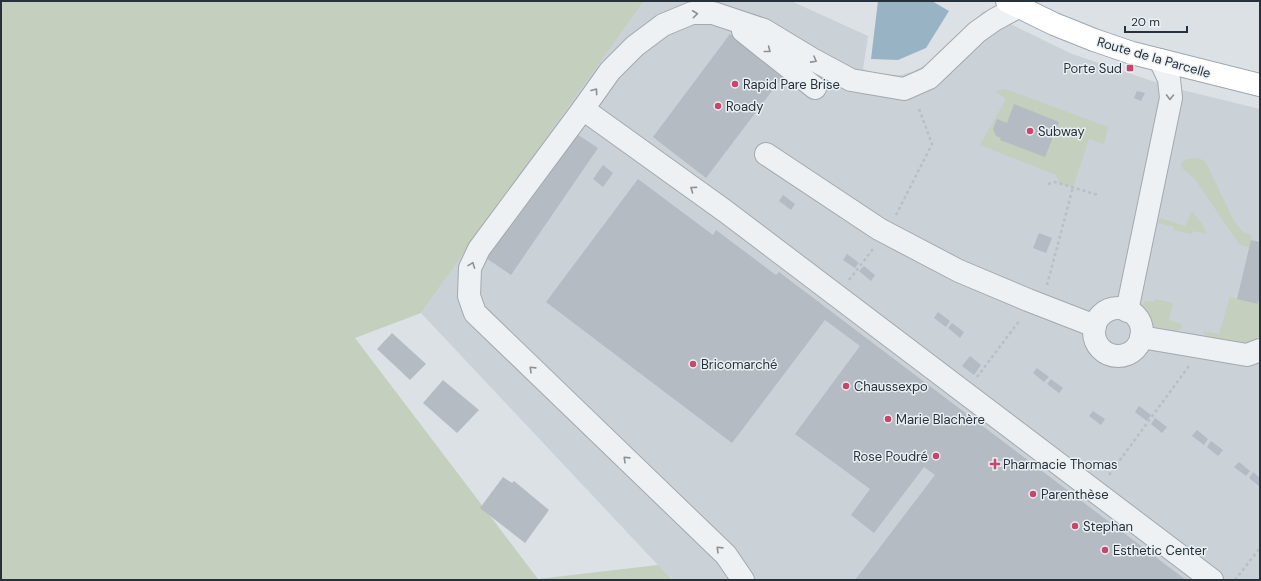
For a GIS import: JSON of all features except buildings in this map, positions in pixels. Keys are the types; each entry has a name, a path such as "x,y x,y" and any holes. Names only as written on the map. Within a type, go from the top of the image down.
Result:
{"main road":[{"name":"Route de la Parcelle","path":"1013,4 1054,24 1132,53 1260,85"}],"lane":[{"path":"743,580 726,555 475,313 469,296 470,268 479,249 610,71 635,46 663,25 692,13 713,13 764,30 812,59 851,80 904,89 929,78 977,32 1013,4"},
{"path":"727,18 815,88"},
{"path":"1127,310 1171,98 1169,80 1160,60"},
{"path":"583,109 725,211 1212,580"},
{"path":"766,154 884,232 959,270 1028,300 1095,326"},
{"path":"1111,310 1127,310 1139,321 1141,337 1134,350 1120,356 1112,356 1100,348 1096,341 1094,334 1095,326 1098,319 1104,313 1111,310"},
{"path":"1141,337 1247,355 1260,350"}],"path":[{"path":"838,296 891,224 932,144 910,86"},
{"path":"1048,184 1055,182 1098,195"},
{"path":"1101,495 1111,484 1106,480 1202,348"},
{"path":"1235,580 1260,548"}],"shaded area":[{"path":"644,1 791,1 868,36 863,69 876,74 901,75 914,71 927,64 984,11 1072,54 1170,87 1260,109 1260,580 672,580 421,313"}],"green space":[{"path":"1,1 644,1 421,313 355,338 538,579 658,565 672,580 1,580"},
{"path":"1005,89 1108,127 1104,144 1089,139 1073,187 1059,183 1056,175 980,145 1006,99 995,91"},
{"path":"1198,158 1205,161 1234,221 1243,232 1252,236 1249,248 1239,244 1195,179 1182,168 1181,163 1187,159"},
{"path":"1192,211 1202,224 1207,234 1193,231 1191,234 1173,230 1174,227 1158,223 1160,218 1185,226"},
{"path":"1230,297 1260,304 1260,337 1240,343 1206,338 1203,331 1219,334"},
{"path":"1155,299 1173,303 1169,320 1181,324 1182,328 1175,332 1152,326 1144,313 1140,311 1141,305 1146,301 1154,302"}],"water":[{"path":"878,1 932,1 949,11 926,48 898,60 871,59"}],"place":[{"name":"Porte Sud","path":"1130,68"},
{"name":"Rapid Pare Brise","path":"735,84"},
{"name":"Roady","path":"718,106"},
{"name":"Subway","path":"1030,131"},
{"name":"Bricomarché","path":"693,364"},
{"name":"Chaussexpo","path":"846,386"},
{"name":"Marie Blachère","path":"888,419"},
{"name":"Rose Poudré","path":"936,456"},
{"name":"Pharmacie Thomas","path":"995,464"},
{"name":"Parenthèse","path":"1033,494"},
{"name":"Stephan","path":"1075,526"},
{"name":"Esthetic Center","path":"1105,550"}]}
